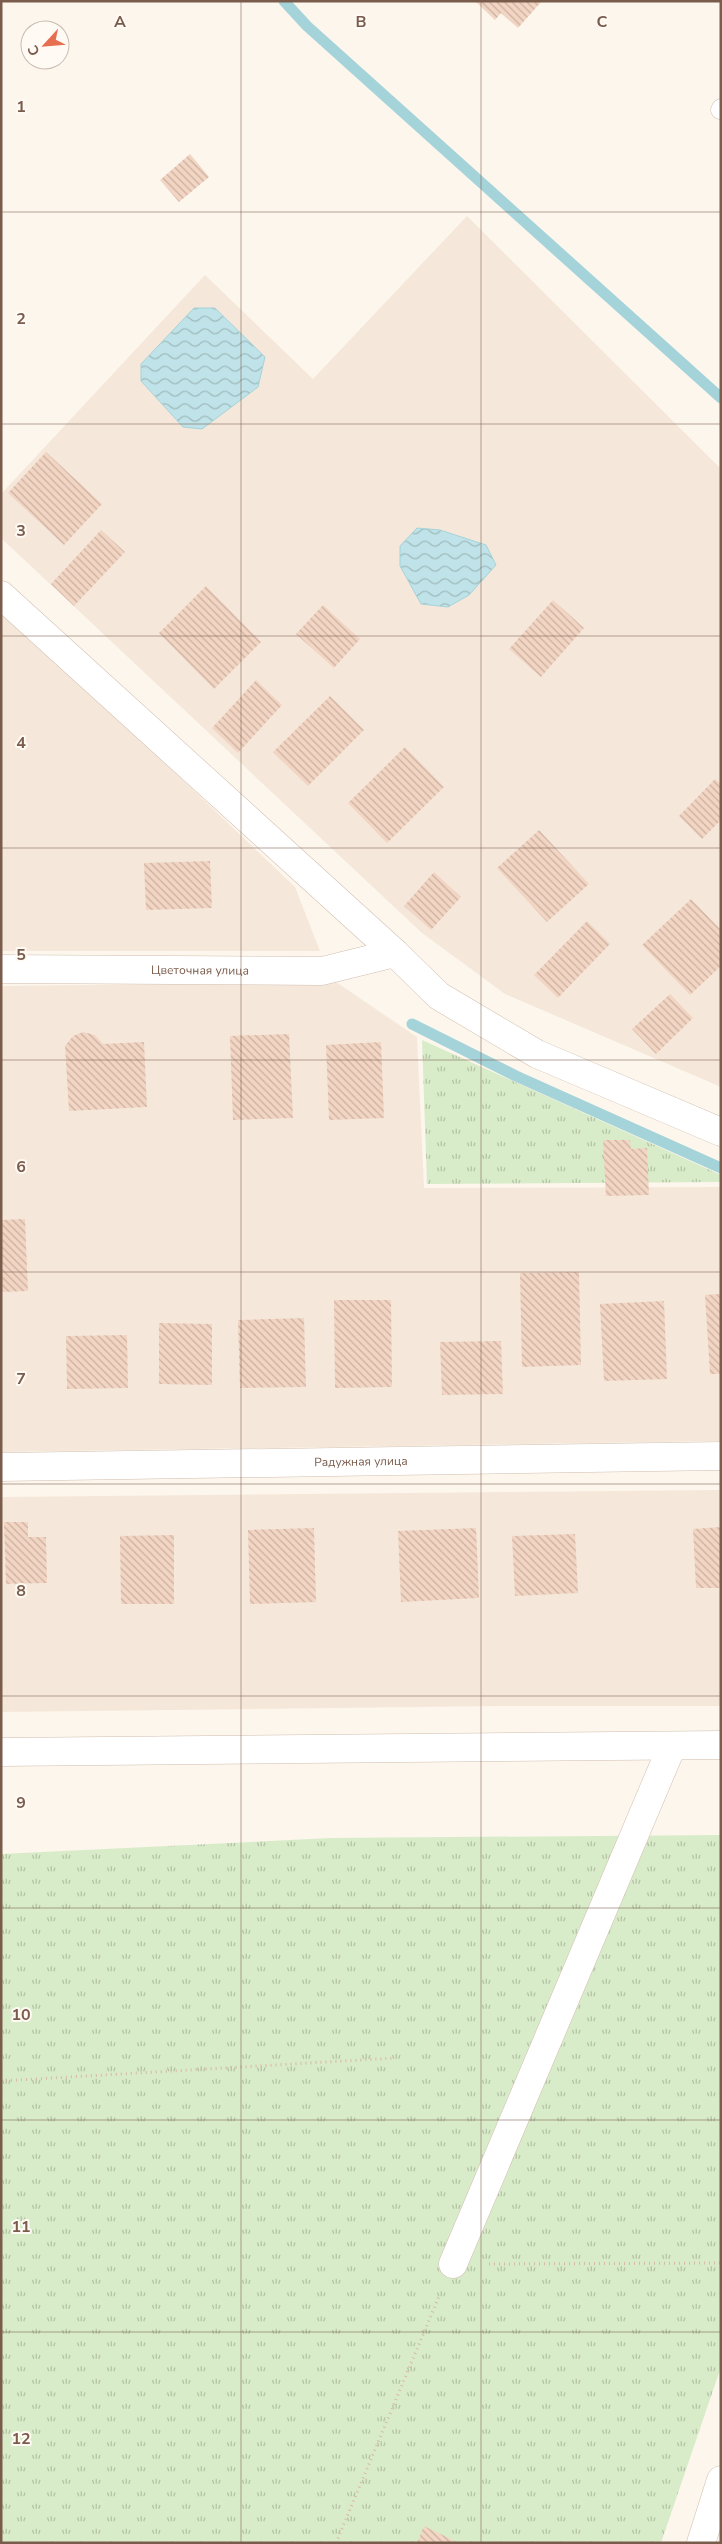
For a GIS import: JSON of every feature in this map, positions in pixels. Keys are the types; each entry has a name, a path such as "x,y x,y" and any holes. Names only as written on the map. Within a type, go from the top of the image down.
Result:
{"street":[{"path":"1,595 395,953 439,996 537,1054 721,1132"},
{"name":"Цветочная улица","path":"1,969 322,971 395,953"},
{"name":"Радужная улица","path":"1,1466 721,1456"},
{"path":"1,1752 721,1745"},
{"path":"452,2264 672,1746"},
{"path":"701,2543 721,2480"}],"path":[{"path":"1,2081 394,2058"},
{"path":"336,2543 452,2264 721,2263"}],"shaded area":[{"path":"467,216 721,469 721,1087 505,994 422,933 1,538 1,494 205,275 313,379"},
{"path":"1,607 295,887 320,951 1,951"},
{"path":"336,982 417,1037 424,1188 721,1187 721,1441 1,1452 1,986"},
{"path":"721,1490 721,1706 497,1706 1,1712 1,1497"}],"green space":[{"path":"422,1040 721,1175 721,1182 427,1184"},
{"path":"721,1835 721,2367 661,2543 1,2543 1,1854 331,1838"}],"water":[{"path":"194,308 215,308 265,357 258,387 202,429 183,427 141,381 141,364"},
{"path":"417,528 440,530 486,545 496,565 469,595 448,607 421,604 400,566 400,546"}],"building":[{"path":"475,1 542,1 518,28 501,13 495,20"},
{"path":"190,154 209,177 179,202 160,180"},
{"path":"46,452 102,504 64,545 8,493"},
{"path":"101,530 125,552 74,606 51,584"},
{"path":"206,586 261,642 214,689 159,633"},
{"path":"553,600 584,628 541,677 509,649"},
{"path":"323,605 360,639 334,668 296,634"},
{"path":"256,680 282,705 238,753 212,728"},
{"path":"330,696 364,730 308,786 273,752"},
{"path":"405,747 444,787 387,843 348,803"},
{"path":"715,779 721,784 721,820 702,839 679,816"},
{"path":"539,830 589,884 547,922 497,868"},
{"path":"210,861 212,908 146,910 144,863"},
{"path":"434,872 461,897 431,930 404,906"},
{"path":"691,899 721,930 721,966 690,995 642,945"},
{"path":"587,921 610,944 558,998 534,975"},
{"path":"670,994 693,1018 656,1054 632,1029"},
{"path":"83,1032 95,1035 103,1044 144,1042 147,1107 69,1111 65,1046 73,1036"},
{"path":"289,1034 293,1118 233,1120 230,1036"},
{"path":"381,1042 384,1118 329,1120 326,1045"},
{"path":"603,1140 630,1140 631,1149 647,1148 649,1195 606,1196"},
{"path":"25,1219 28,1291 1,1292 1,1220"},
{"path":"579,1272 581,1365 522,1367 520,1273"},
{"path":"721,1294 721,1374 710,1374 705,1295"},
{"path":"334,1300 391,1300 392,1387 335,1388"},
{"path":"664,1301 667,1379 604,1381 600,1304"},
{"path":"304,1318 306,1387 240,1388 238,1320"},
{"path":"159,1323 212,1324 212,1385 159,1384"},
{"path":"127,1335 128,1388 67,1389 66,1336"},
{"path":"501,1341 503,1394 442,1395 440,1342"},
{"path":"4,1522 28,1522 28,1537 46,1537 47,1583 6,1584"},
{"path":"721,1527 721,1588 696,1588 693,1529"},
{"path":"314,1528 316,1602 250,1604 248,1530"},
{"path":"476,1528 479,1598 401,1602 398,1531"},
{"path":"575,1534 578,1593 515,1596 512,1536"},
{"path":"174,1535 174,1604 121,1604 120,1536"},
{"path":"424,2526 459,2543 417,2543"}],"waterway":[{"path":"284,1 307,26 721,398"},
{"path":"412,1024 516,1076 721,1168"}]}
